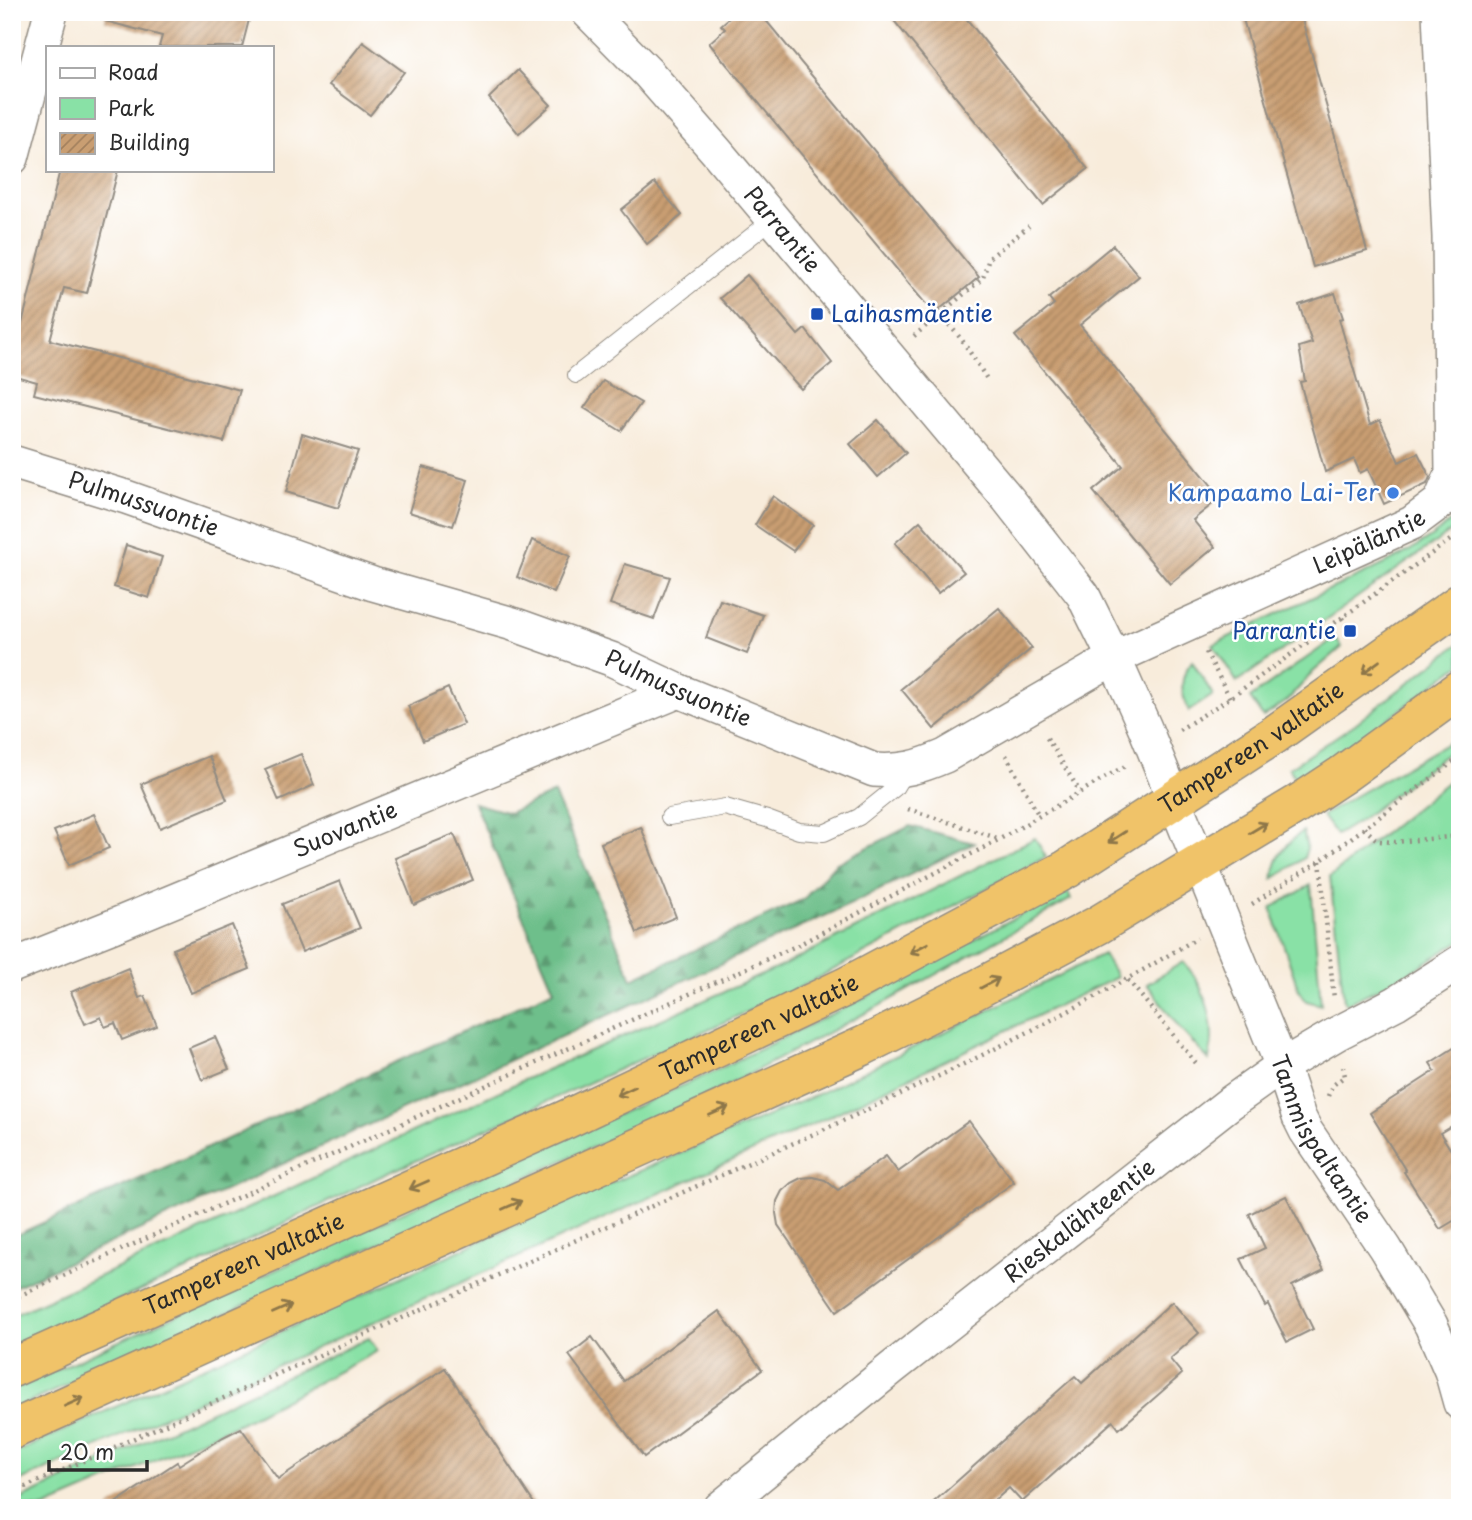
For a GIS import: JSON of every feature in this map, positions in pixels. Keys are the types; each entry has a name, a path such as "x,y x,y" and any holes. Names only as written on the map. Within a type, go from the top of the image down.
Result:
{"highway":[{"name":"Tampereen valtatie","path":"12,1368 567,1119 845,987 1066,869 1274,735 1460,603"},
{"path":"12,1430 863,1046 966,995 1084,934 1298,804 1460,689"}],"street":[{"path":"12,158 51,12"},
{"name":"Leipäläntie","path":"1114,658 1412,523 1440,502 1452,474 1452,461 1449,236 1439,12"},
{"name":"Parrantie","path":"600,16 912,383 1059,562 1083,595 1114,658"},
{"name":"Pulmussuontie","path":"12,462 126,497 373,584 513,624 611,659 678,691 874,770 906,770 945,756 1114,658"},
{"path":"1114,658 1200,863"},
{"name":"Suovantie","path":"12,966 678,691"},
{"name":"Tammispaltantie","path":"1200,863 1282,1066 1299,1117 1385,1248 1431,1325 1451,1371 1460,1403"},
{"name":"Rieskalähteentie","path":"720,1508 892,1368 1230,1102 1282,1066 1396,1003 1460,962"}],"lane":[{"path":"576,375 773,219"},
{"path":"668,817 725,807 799,831 824,833 859,817 895,788 906,770"}],"path":[{"path":"914,336 983,278 989,258 1029,226"},
{"path":"940,314 962,340 987,379"},
{"path":"1191,623 1230,698 1460,533"},
{"path":"1342,618 1350,631"},
{"path":"992,729 1039,816"},
{"path":"1048,738 1080,792"},
{"path":"1279,887 1321,861 1460,757"},
{"path":"12,1299 796,946 999,839 1110,775"},
{"path":"877,802 908,809 999,839"},
{"path":"1364,828 1378,841 1460,836"},
{"path":"1321,861 1338,1033"},
{"path":"12,1493 875,1106 1045,1025 1165,958"},
{"path":"1128,980 1196,1063"}],"green space":[{"path":"1460,513 1460,525 1237,682 1213,645 1396,558 1430,538"},
{"path":"1335,638 1342,647 1312,673 1287,701 1263,717 1250,698"},
{"path":"1460,643 1460,665 1297,781 1289,768 1355,724"},
{"path":"1192,661 1213,695 1189,711 1182,685"},
{"path":"1453,740 1457,746 1359,821 1336,835 1322,816 1348,800"},
{"path":"1460,772 1460,941 1404,976 1346,1004 1330,877"},
{"path":"554,793 632,979 804,899 835,864 910,826 974,843 853,903 12,1288 12,1237 554,990 474,803 509,813"},
{"path":"1303,831 1307,848 1304,858 1273,879 1276,863 1282,852"},
{"path":"1035,838 1046,857 791,992 377,1178 196,1266 12,1347 12,1316 528,1078 780,967"},
{"path":"1311,885 1321,1005 1306,1001 1298,988 1271,908"},
{"path":"1067,890 1071,899 877,1007 723,1088 12,1410 12,1390 715,1071 870,995"},
{"path":"1103,954 1117,977 822,1120 12,1485 12,1454 553,1208 814,1096"},
{"path":"1183,962 1200,987 1208,1007 1212,1037 1209,1060 1181,1030 1147,984"},
{"path":"369,1338 378,1351 240,1423 44,1508 12,1508 12,1503"}],"building":[{"path":"106,12 251,12 242,46 159,46 162,36 105,21"},
{"path":"736,12 759,12 979,277 934,314 709,43 725,29 721,25"},
{"path":"887,12 961,12 1088,169 1043,205"},
{"path":"1241,12 1300,12 1367,251 1313,267"},
{"path":"363,42 404,72 370,115 329,85"},
{"path":"518,70 551,105 519,134 489,98"},
{"path":"60,172 117,172 87,293 64,288 50,340 240,390 224,442 34,394 37,382 12,375 12,364"},
{"path":"655,183 682,215 647,244 621,210"},
{"path":"1113,245 1139,276 1080,325 1221,497 1193,520 1215,547 1170,584 1093,491 1123,466 1015,336 1054,304 1049,298"},
{"path":"747,275 798,335 805,329 832,363 801,389 720,298"},
{"path":"1335,293 1343,318 1339,319 1370,425 1380,420 1399,462 1418,453 1430,477 1427,484 1384,504 1368,469 1360,473 1354,459 1325,472 1300,382 1305,381 1299,347 1312,343 1299,305"},
{"path":"603,381 641,403 621,431 584,408"},
{"path":"878,420 906,453 878,477 850,444"},
{"path":"302,434 358,451 338,508 286,492"},
{"path":"423,467 468,480 453,526 409,512"},
{"path":"773,496 813,525 793,551 755,525"},
{"path":"920,521 964,572 938,593 895,543"},
{"path":"532,540 570,556 554,593 517,577"},
{"path":"126,545 162,557 149,598 114,587"},
{"path":"625,564 670,577 654,619 610,604"},
{"path":"720,600 763,615 747,654 706,638"},
{"path":"999,608 1032,648 934,729 901,689"},
{"path":"448,688 464,724 423,741 408,706"},
{"path":"301,754 314,785 279,801 265,769"},
{"path":"209,756 227,800 160,828 141,784"},
{"path":"94,814 109,848 69,865 54,831"},
{"path":"641,827 676,917 637,933 601,843"},
{"path":"454,834 473,880 414,905 395,858"},
{"path":"340,881 360,928 302,952 282,904"},
{"path":"232,925 250,969 191,993 173,949"},
{"path":"128,968 139,998 145,996 157,1026 122,1040 115,1023 105,1027 101,1017 85,1024 71,992"},
{"path":"215,1037 229,1069 202,1080 189,1048"},
{"path":"1460,1044 1460,1121 1440,1133 1460,1164 1460,1217 1440,1229 1370,1113 1435,1071 1430,1063"},
{"path":"969,1121 1014,1182 837,1311 778,1225 777,1201 782,1191 801,1178 813,1177 825,1180 838,1190 886,1156 898,1172"},
{"path":"1286,1196 1324,1270 1292,1286 1313,1329 1287,1342 1241,1259 1265,1248 1249,1214"},
{"path":"1172,1302 1199,1333 1170,1359 1182,1374 1119,1429 1113,1421 1022,1502 1009,1488 986,1508 927,1508 1075,1376 1082,1383"},
{"path":"719,1311 762,1370 644,1457 569,1355 592,1337 624,1381"},
{"path":"445,1368 537,1508 108,1508 177,1462 179,1465 241,1428 278,1479"}],"place":[{"name":"Laihasmäentie","path":"817,314"},
{"name":"Kampaamo Lai-Ter","path":"1393,493"},
{"name":"Parrantie","path":"1350,631"}]}
